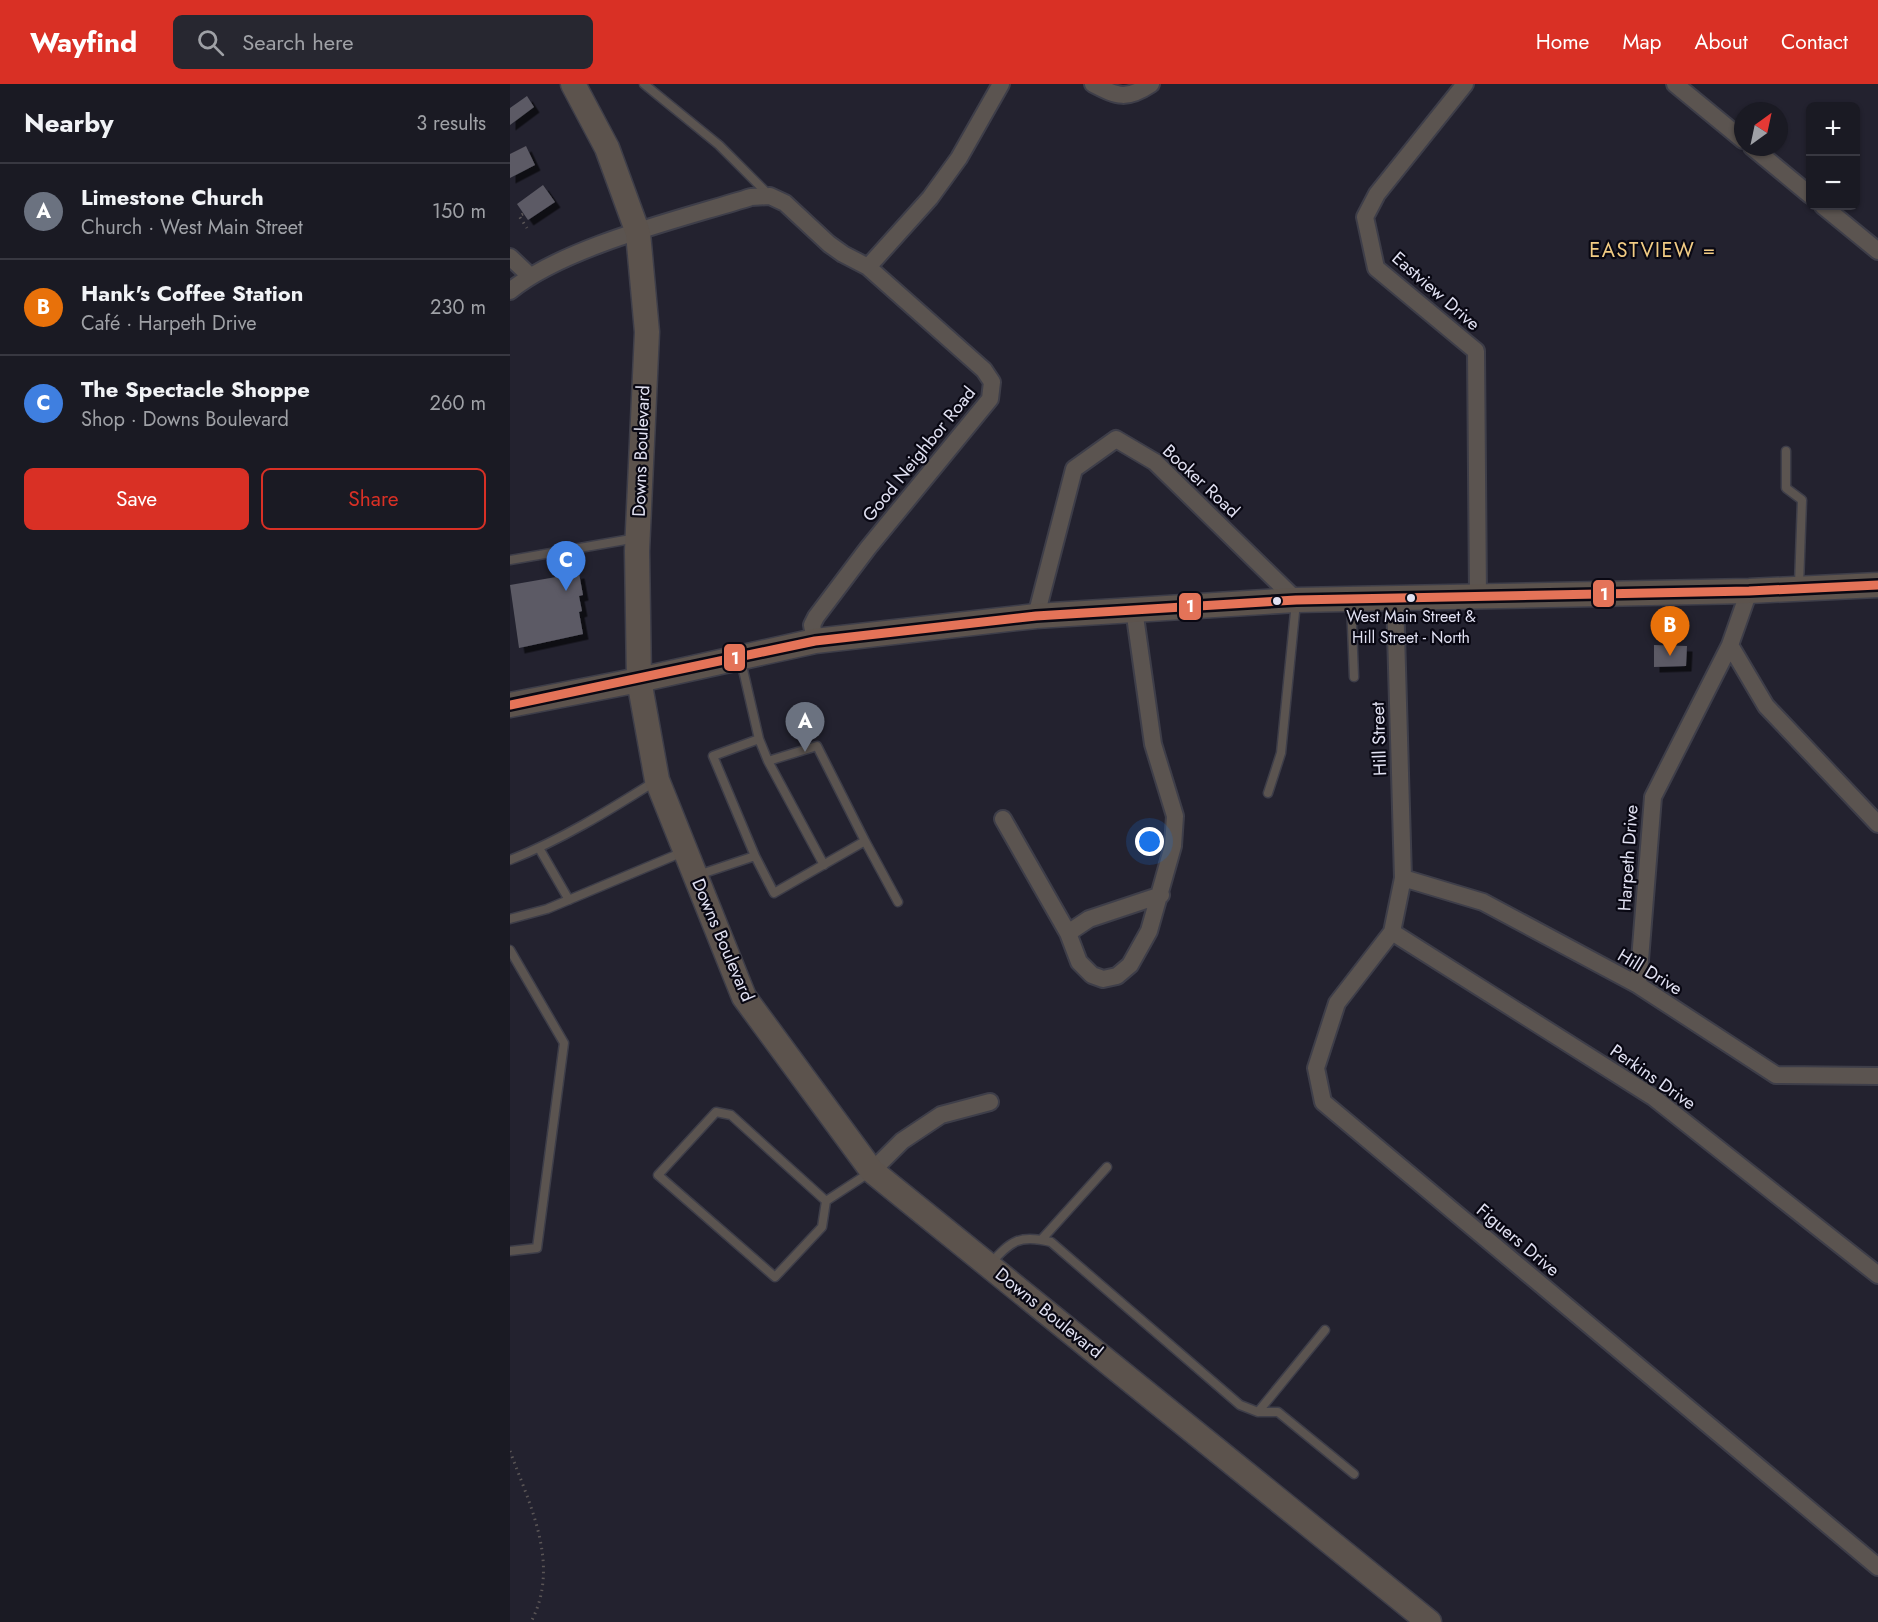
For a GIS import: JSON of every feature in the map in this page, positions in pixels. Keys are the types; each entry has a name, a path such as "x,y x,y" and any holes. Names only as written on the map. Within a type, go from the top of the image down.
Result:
{"street":[{"name":"Downs Boulevard","path":"573,84 607,148 638,233 647,332 638,538 639,680 657,780 744,997 872,1171 1429,1622"},
{"path":"868,267 930,198 959,158 1000,84"},
{"path":"1093,84 1121,95 1138,92 1151,84"},
{"name":"Eastview Drive","path":"1465,84 1377,194 1365,217 1376,268 1476,351 1478,597"},
{"path":"1675,84 1734,133"},
{"path":"1763,156 1806,192"},
{"path":"510,291 529,275 593,248 751,197 770,196"},
{"name":"Good Neighbor Road","path":"770,196 785,203 843,254 868,267 984,370 992,382 992,394 816,617 812,625 815,641"},
{"path":"1828,210 1878,251"},
{"path":"510,257 529,275"},
{"name":"Booker Road","path":"1036,616 1074,469 1116,439 1155,462 1296,600"},
{"path":"510,705 639,680 815,641 1036,616 1296,600 1749,591 1878,585"},
{"name":"Harpeth Drive","path":"1638,985 1653,797 1730,645 1749,591"},
{"name":"Hill Street","path":"1395,598 1403,878"},
{"path":"1003,819 1068,933 1079,963 1092,975 1103,979 1117,976 1130,965 1149,931 1173,846 1175,816 1153,744 1134,609"},
{"path":"1730,645 1766,706 1878,824"},
{"name":"Figuers Drive","path":"1403,878 1392,932 1337,1003 1316,1068 1323,1102 1878,1567"},
{"name":"Hill Drive","path":"1403,878 1483,902 1638,985 1776,1075 1878,1076"},
{"path":"1068,933 1089,919 1108,911 1161,895"},
{"name":"Perkins Drive","path":"1392,932 1653,1097 1878,1275"},
{"path":"872,1171 902,1141 941,1115 990,1102"}],"lane":[{"name":"Good Neighbor Road","path":"644,84 719,145 770,196"},
{"path":"1786,450 1786,488 1802,500 1798,589"},
{"path":"510,560 638,538"},
{"path":"1351,599 1354,676"},
{"path":"1268,794 1281,753 1296,600"},
{"path":"740,656 759,739 768,761 824,865"},
{"path":"759,739 713,756 755,856 774,893 865,841"},
{"path":"768,761 817,746 898,902"},
{"path":"510,860 539,848 597,818 657,780"},
{"path":"539,848 569,900"},
{"path":"510,919 569,900 685,851"},
{"path":"695,876 755,856"},
{"path":"510,950 564,1043 537,1248 510,1251"},
{"path":"826,1202 731,1115 716,1112 658,1174 775,1277 822,1227 826,1202 872,1171"},
{"path":"1042,1239 1107,1167"},
{"path":"989,1265 1008,1244 1029,1236 1051,1242 1240,1405 1258,1412 1278,1412 1354,1474"},
{"path":"1258,1412 1324,1330"}],"path":[{"path":"523,214 519,216 527,228"},
{"path":"510,1451 542,1545 545,1566 542,1589 531,1622"}],"building":[{"path":"527,96 534,107 510,125 510,108"},
{"path":"526,146 535,165 510,178 510,154"},
{"path":"543,185 555,202 528,220 517,204"},
{"path":"579,573 583,595 579,596 582,611 579,612 583,634 519,648 510,585"},
{"path":"1654,645 1687,646 1686,666 1654,667"}],"transit line":[{"name":"1","path":"510,705 815,641 1036,616 1296,600 1749,591 1878,585"}],"place":[{"name":"The Spectacle Shoppe","path":"566,591"},
{"name":"West Main Street & Hill Street - North","path":"1411,598"},
{"name":"Hank's Coffee Station","path":"1670,656"},
{"name":"Limestone Church","path":"805,752"}],"district":[{"name":"EASTVIEW =","path":"1653,250"}]}
